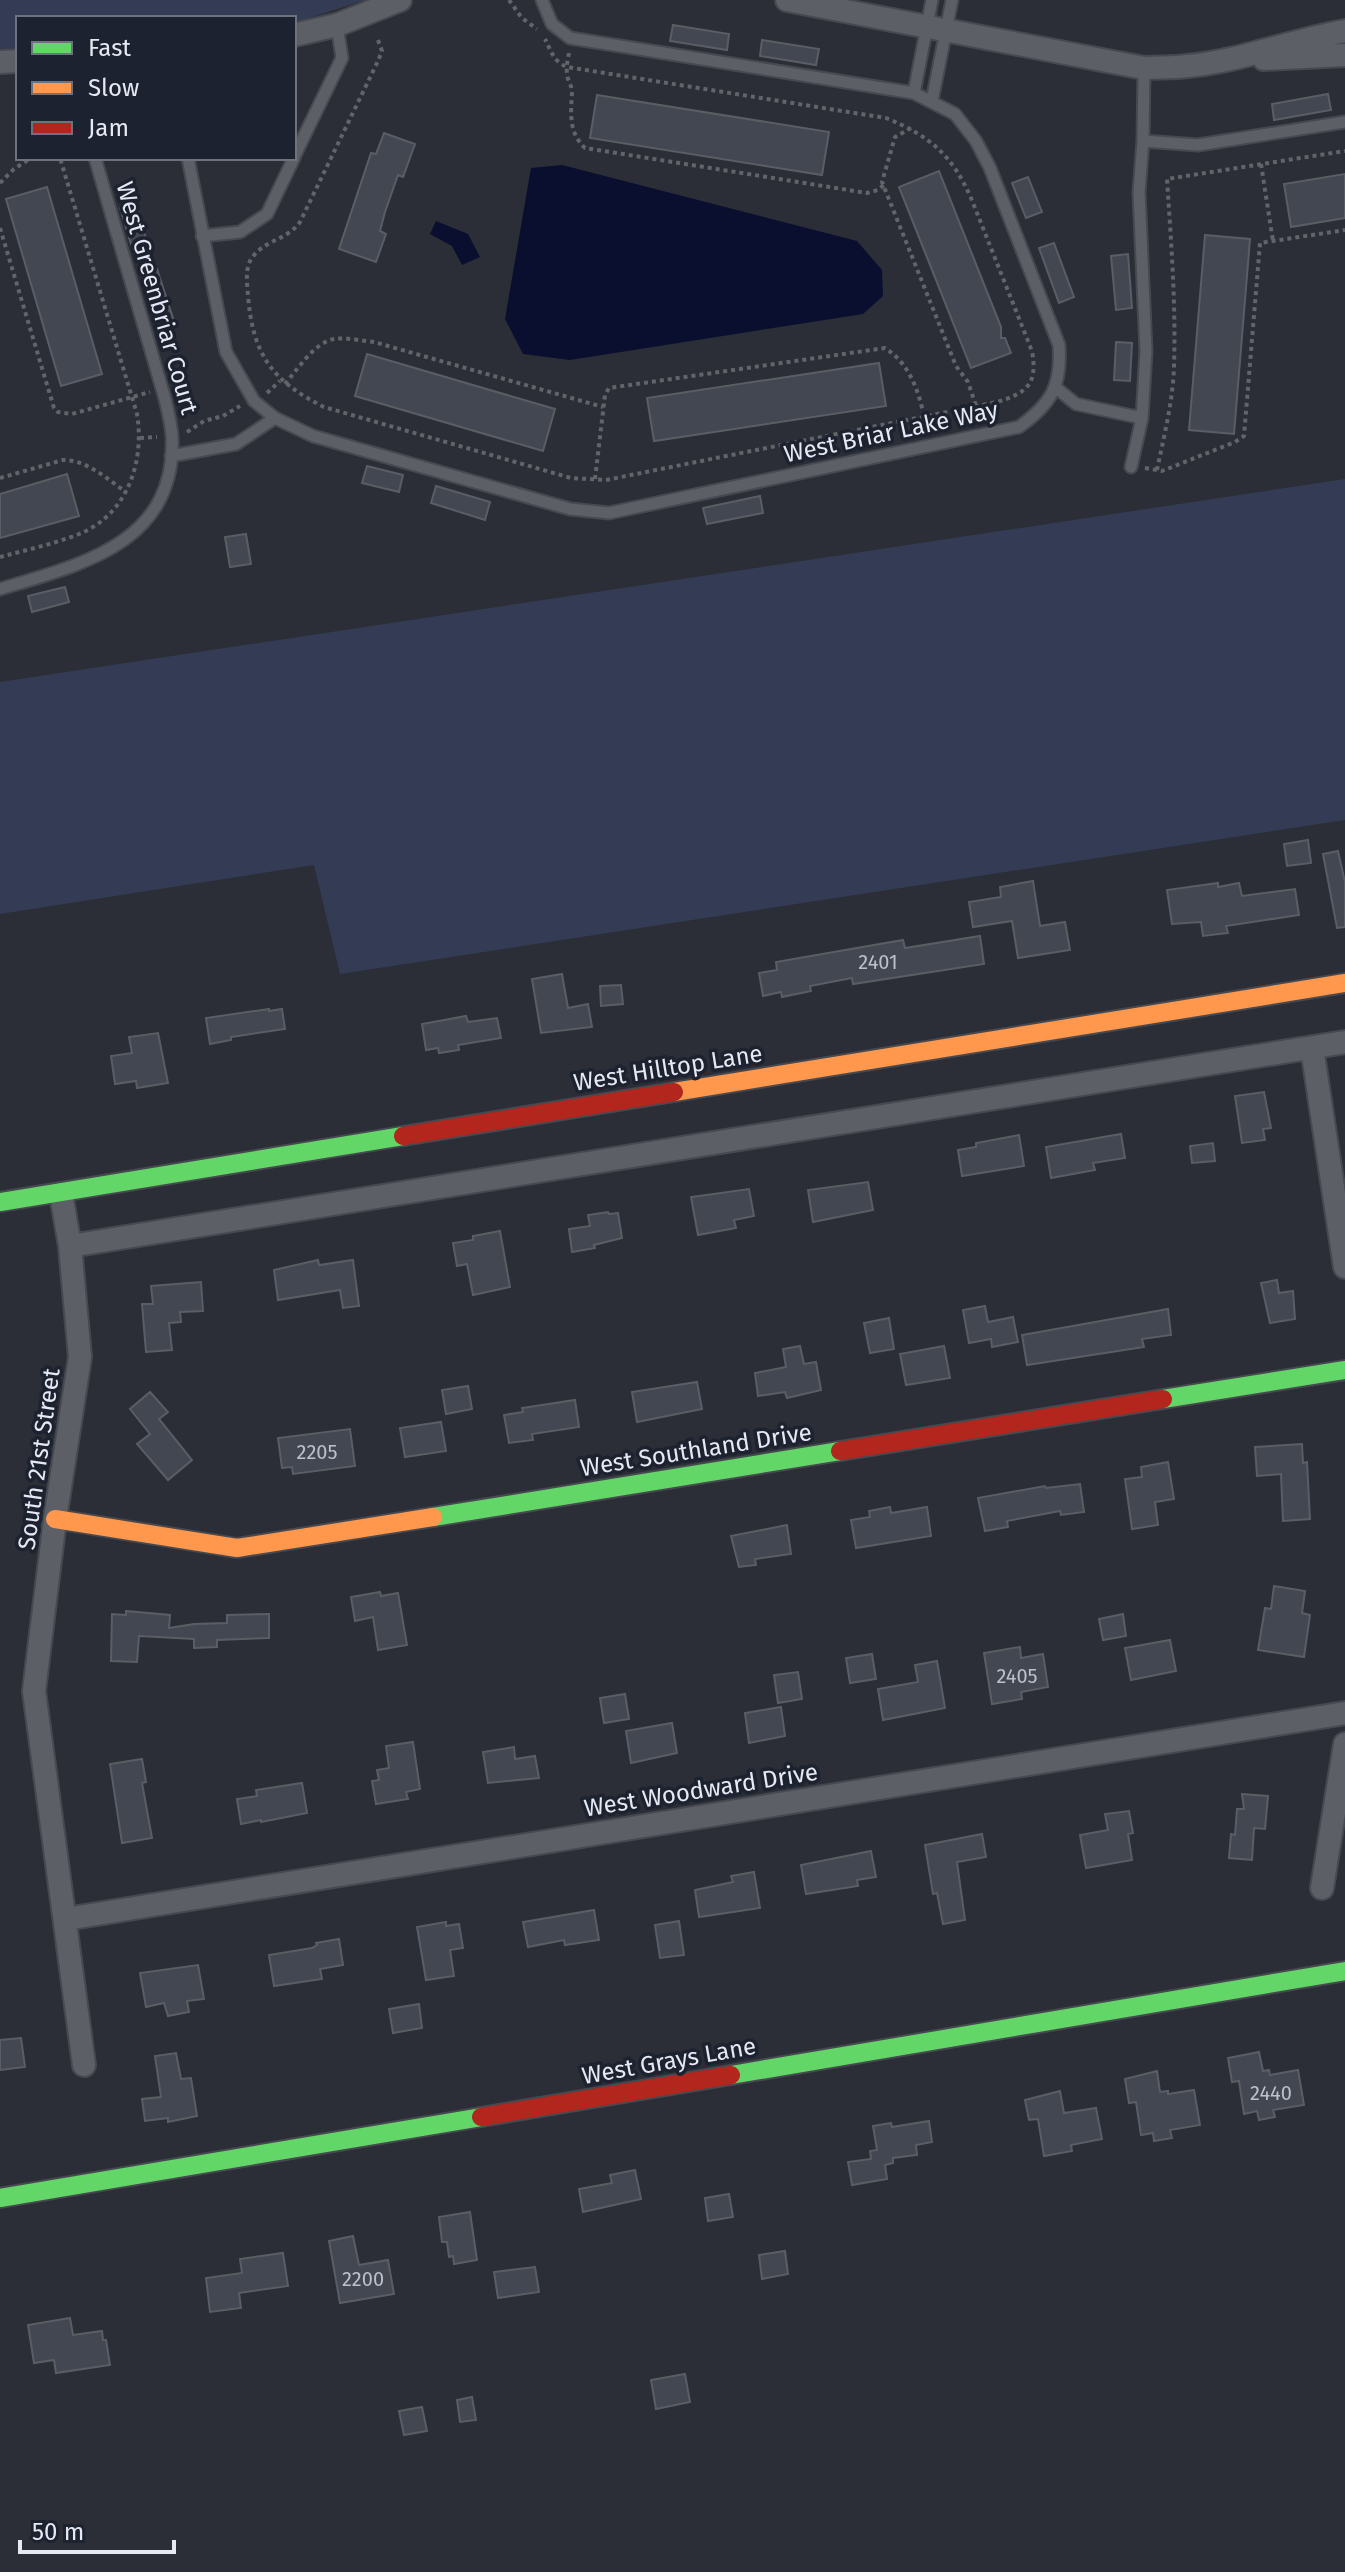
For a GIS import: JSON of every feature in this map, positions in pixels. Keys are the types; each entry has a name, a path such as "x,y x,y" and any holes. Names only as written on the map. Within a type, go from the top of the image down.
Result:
{"street":[{"path":"296,35 337,25 400,0"},
{"path":"787,0 1144,68 1219,61 1308,37 1345,31"},
{"path":"1219,61 1345,55"},
{"name":"West Hilltop Lane","path":"0,1202 1345,983"},
{"path":"70,1246 1345,1042"},
{"path":"1312,1048 1345,1267"},
{"name":"South 21st Street","path":"61,1194 70,1246 80,1357 55,1519 34,1691 84,2065"},
{"name":"West Southland Drive","path":"55,1519 237,1548 1345,1370"},
{"name":"West Woodward Drive","path":"66,1919 1345,1713"},
{"path":"1322,1888 1345,1744"},
{"name":"West Grays Lane","path":"0,2198 1345,1971"}],"lane":[{"path":"542,0 552,24 570,38 914,93 955,114 976,141 990,168 1059,345 1060,363 1055,387 1076,404 1142,418"},
{"path":"932,0 936,29 932,101"},
{"path":"914,93 936,29 952,0"},
{"path":"296,154 342,58 337,25"},
{"path":"1131,467 1142,418 1146,351 1139,192 1144,68"},
{"path":"1143,141 1198,145 1345,122"},
{"name":"West Greenbriar Court","path":"0,589 104,554 149,520 170,477 172,435 162,389 96,160"},
{"name":"West Briar Lake Way","path":"188,160 226,352 254,401 275,418 313,436 570,509 609,513 1019,427 1043,410 1055,387"},
{"path":"202,236 240,232 267,214 293,160"},
{"path":"171,456 236,444 275,418"}],"path":[{"path":"378,40 382,51 378,61 300,222 293,233 273,241 254,255 247,269 251,326 256,344 282,382 298,394 324,407 571,478 595,480 625,477 1009,399 1029,385 1035,376 1032,351 961,175 938,147 911,128 886,118 567,67 559,64 545,38 522,18 509,0"},
{"path":"570,38 567,77 573,88 570,102 572,124 577,140 585,148 867,193 884,185"},
{"path":"911,128 895,137 884,185 956,366 968,382 976,406"},
{"path":"1157,470 1169,413 1174,368 1174,298 1167,179 1345,151"},
{"path":"0,183 28,160"},
{"path":"0,557 80,534 115,509 127,493 139,456 140,438 132,397 61,160"},
{"path":"1261,164 1273,241"},
{"path":"0,228 54,408 58,412 72,414 162,389"},
{"path":"1131,467 1162,471 1244,436 1260,243 1345,230"},
{"path":"267,394 314,352 336,339 374,342 603,407"},
{"path":"595,480 603,407 609,388 885,348 895,354 906,369 920,395 924,417"},
{"path":"185,433 242,405"},
{"path":"140,438 159,437"},
{"path":"0,478 72,460 91,468 127,493"}],"shaded area":[{"path":"0,0 365,0 296,22 296,16 16,16 16,48 0,49"},
{"path":"562,165 857,241 882,270 883,296 863,314 570,360 523,354 505,319 531,168"},
{"path":"436,221 468,234 480,257 462,265 452,246 430,234"},
{"path":"1345,479 1345,820 340,974 314,865 0,914 0,682"}],"building":[{"path":"673,25 729,34 727,50 670,41"},
{"path":"762,40 819,49 816,65 760,56"},
{"path":"1328,94 1331,110 1274,120 1272,104"},
{"path":"597,95 829,132 822,175 590,138"},
{"path":"384,133 415,144 403,177 398,175 385,212 380,231 386,234 376,262 339,249 371,153 376,154"},
{"path":"939,171 1001,327 1001,338 1005,338 1011,353 971,368 899,187"},
{"path":"1345,174 1345,218 1291,227 1284,184"},
{"path":"1028,177 1042,212 1026,218 1012,183"},
{"path":"47,187 102,374 61,386 6,199"},
{"path":"136,203 146,239 131,244 120,208"},
{"path":"1205,235 1250,239 1234,434 1189,430"},
{"path":"1054,243 1074,297 1059,303 1039,248"},
{"path":"1128,254 1132,308 1116,310 1111,256"},
{"path":"157,269 175,324 160,329 142,274"},
{"path":"1116,342 1132,343 1130,381 1114,380"},
{"path":"367,354 555,409 543,451 355,396"},
{"path":"879,363 886,406 654,441 647,398"},
{"path":"367,466 403,475 399,492 362,483"},
{"path":"67,474 79,516 0,538 0,494"},
{"path":"436,486 490,502 485,520 431,503"},
{"path":"760,496 763,513 707,524 703,508"},
{"path":"246,534 251,564 230,567 225,537"},
{"path":"65,587 69,602 32,612 28,596"},
{"path":"1308,840 1311,863 1287,866 1284,844"},
{"path":"1338,851 1345,882 1345,927 1337,928 1323,854"},
{"path":"1033,881 1040,926 1065,922 1070,950 1018,958 1012,921 973,927 969,902 1001,897 1000,887"},
{"path":"1218,883 1218,887 1239,883 1242,896 1295,889 1299,915 1226,926 1228,933 1203,936 1201,922 1172,924 1167,890"},
{"path":"980,936 984,964 853,984 852,978 810,986 811,991 782,997 781,992 763,996 759,973 777,970 776,962 903,940 905,948"},
{"path":"562,974 568,1008 588,1004 592,1027 541,1033 532,979"},
{"path":"621,985 623,1004 601,1006 600,986"},
{"path":"282,1009 285,1029 231,1037 231,1040 210,1044 206,1018"},
{"path":"466,1016 468,1022 497,1018 501,1038 458,1045 459,1050 439,1053 438,1048 426,1050 422,1024"},
{"path":"158,1033 168,1083 137,1088 136,1081 115,1084 111,1056 132,1053 129,1037"},
{"path":"1264,1092 1271,1128 1263,1129 1265,1140 1242,1143 1235,1096"},
{"path":"1121,1134 1125,1158 1093,1163 1095,1170 1051,1178 1046,1147"},
{"path":"1019,1135 1024,1166 962,1176 958,1150 976,1147 976,1143"},
{"path":"1213,1143 1215,1161 1192,1163 1190,1146"},
{"path":"868,1182 873,1210 813,1222 808,1190"},
{"path":"749,1189 754,1216 734,1220 736,1228 698,1235 691,1197"},
{"path":"618,1213 622,1238 572,1252 569,1229 590,1226 588,1215"},
{"path":"500,1231 510,1287 473,1295 467,1264 457,1266 453,1243"},
{"path":"318,1260 319,1265 353,1260 359,1306 343,1308 340,1290 278,1300 274,1270"},
{"path":"1277,1280 1279,1293 1293,1291 1295,1319 1270,1323 1261,1283"},
{"path":"201,1282 203,1311 180,1312 181,1322 169,1323 172,1350 146,1352 142,1304 153,1304 151,1286"},
{"path":"985,1306 988,1322 1013,1317 1018,1342 992,1347 991,1339 969,1343 963,1310"},
{"path":"1168,1309 1171,1335 1142,1339 1144,1347 1027,1365 1022,1335"},
{"path":"889,1318 894,1349 870,1353 864,1323"},
{"path":"800,1346 804,1364 816,1362 821,1390 787,1398 785,1392 758,1396 755,1373 786,1367 783,1349"},
{"path":"944,1346 950,1378 906,1385 900,1354"},
{"path":"697,1382 702,1409 637,1422 632,1392"},
{"path":"468,1386 472,1409 446,1414 442,1390"},
{"path":"150,1392 168,1412 159,1419 192,1460 168,1480 137,1444 150,1434 130,1409"},
{"path":"575,1400 579,1427 532,1434 533,1440 509,1443 504,1415 523,1412 522,1408"},
{"path":"441,1422 446,1451 405,1457 400,1428"},
{"path":"350,1429 355,1466 293,1474 292,1467 282,1468 278,1438"},
{"path":"1302,1444 1303,1463 1307,1462 1310,1519 1283,1521 1281,1474 1257,1476 1255,1447"},
{"path":"1168,1462 1174,1499 1155,1502 1158,1525 1132,1529 1125,1479 1142,1477 1141,1467"},
{"path":"1080,1484 1084,1512 1061,1515 1060,1511 1007,1521 1008,1527 985,1531 978,1498 1045,1486"},
{"path":"890,1507 891,1513 927,1507 931,1536 856,1548 851,1520 870,1517 869,1511"},
{"path":"787,1525 791,1554 755,1559 756,1565 739,1567 731,1536"},
{"path":"1274,1586 1305,1591 1302,1613 1310,1615 1304,1657 1258,1650 1265,1608 1271,1609"},
{"path":"380,1592 381,1596 398,1593 407,1645 378,1650 373,1617 355,1621 351,1597"},
{"path":"126,1611 170,1615 169,1628 227,1623 227,1615 269,1614 269,1638 217,1640 217,1647 194,1648 194,1639 139,1636 137,1662 111,1661 112,1614 126,1615"},
{"path":"1123,1614 1126,1636 1103,1640 1099,1619"},
{"path":"1170,1640 1176,1671 1131,1680 1125,1648"},
{"path":"1020,1647 1021,1658 1043,1654 1048,1687 1021,1692 1022,1699 992,1704 984,1653"},
{"path":"872,1654 876,1679 850,1683 846,1658"},
{"path":"937,1661 945,1708 883,1720 878,1689 918,1682 915,1665"},
{"path":"798,1672 802,1699 778,1703 774,1675"},
{"path":"625,1694 629,1719 604,1723 600,1698"},
{"path":"781,1707 785,1736 749,1743 745,1713"},
{"path":"672,1723 677,1753 631,1763 626,1731"},
{"path":"413,1742 420,1789 406,1792 408,1799 376,1804 372,1781 379,1780 377,1770 389,1768 386,1746"},
{"path":"514,1747 515,1759 535,1756 539,1778 488,1783 483,1752"},
{"path":"142,1759 146,1782 142,1783 152,1838 122,1843 110,1764"},
{"path":"302,1783 307,1813 241,1824 237,1799 257,1796 256,1790"},
{"path":"1242,1794 1268,1796 1265,1829 1254,1828 1252,1860 1229,1858 1237,1809 1244,1809"},
{"path":"1129,1811 1133,1833 1128,1834 1132,1860 1086,1868 1080,1835 1108,1830 1105,1814"},
{"path":"982,1834 986,1857 957,1862 965,1920 943,1924 937,1893 933,1894 925,1845"},
{"path":"871,1851 876,1877 857,1880 858,1886 806,1894 801,1865"},
{"path":"754,1872 760,1908 699,1917 695,1890 733,1882 731,1876"},
{"path":"594,1910 599,1940 565,1945 564,1940 528,1947 523,1922"},
{"path":"679,1921 684,1955 660,1958 655,1925"},
{"path":"446,1922 446,1926 459,1924 463,1948 450,1950 454,1976 426,1980 417,1927"},
{"path":"339,1939 343,1965 320,1969 322,1979 274,1986 269,1955 312,1948 316,1943"},
{"path":"198,1965 204,1999 187,2001 189,2012 168,2016 164,2003 146,2007 140,1973"},
{"path":"419,2004 422,2028 393,2033 389,2009"},
{"path":"21,2038 25,2067 0,2070 0,2040"},
{"path":"1259,2052 1263,2071 1269,2070 1270,2075 1298,2070 1304,2105 1273,2110 1275,2117 1259,2120 1257,2111 1244,2114 1239,2081 1232,2082 1228,2058"},
{"path":"176,2053 181,2079 191,2078 197,2116 168,2122 168,2118 145,2121 142,2099 161,2097 155,2056"},
{"path":"1157,2071 1160,2092 1168,2091 1168,2094 1194,2090 1200,2125 1170,2130 1172,2138 1154,2141 1153,2133 1141,2135 1136,2102 1129,2103 1125,2079"},
{"path":"1060,2091 1064,2113 1096,2108 1102,2139 1071,2145 1072,2151 1044,2156 1038,2119 1029,2120 1025,2100"},
{"path":"929,2121 932,2142 916,2145 917,2155 893,2158 893,2163 885,2165 887,2179 852,2185 848,2162 871,2159 870,2151 877,2150 873,2126 891,2123 892,2127"},
{"path":"635,2170 641,2199 583,2212 579,2189 612,2183 610,2175"},
{"path":"729,2194 733,2217 708,2221 705,2198"},
{"path":"470,2212 477,2260 454,2264 453,2256 449,2257 447,2242 442,2242 439,2217"},
{"path":"353,2236 359,2265 388,2260 394,2294 340,2303 329,2241"},
{"path":"785,2251 788,2274 762,2279 759,2255"},
{"path":"283,2253 288,2286 239,2293 241,2308 210,2312 206,2278 242,2273 240,2259"},
{"path":"535,2267 539,2292 498,2298 494,2272"},
{"path":"70,2318 73,2335 102,2331 110,2365 56,2373 54,2360 34,2363 28,2325"},
{"path":"685,2374 690,2402 656,2409 651,2380"},
{"path":"472,2397 476,2420 460,2422 457,2400"},
{"path":"422,2407 427,2431 404,2435 399,2411"}],"traffic: fast":[{"path":"0,1202 403,1136"},
{"path":"1163,1399 1345,1370"},
{"path":"433,1517 840,1451"},
{"path":"731,2075 1345,1971"},
{"path":"0,2198 481,2117"}],"traffic: slow":[{"path":"674,1092 1345,983"},
{"path":"55,1519 237,1548 433,1517"}],"traffic: jam":[{"path":"403,1136 674,1092"},
{"path":"840,1451 1163,1399"},
{"path":"481,2117 731,2075"}]}
